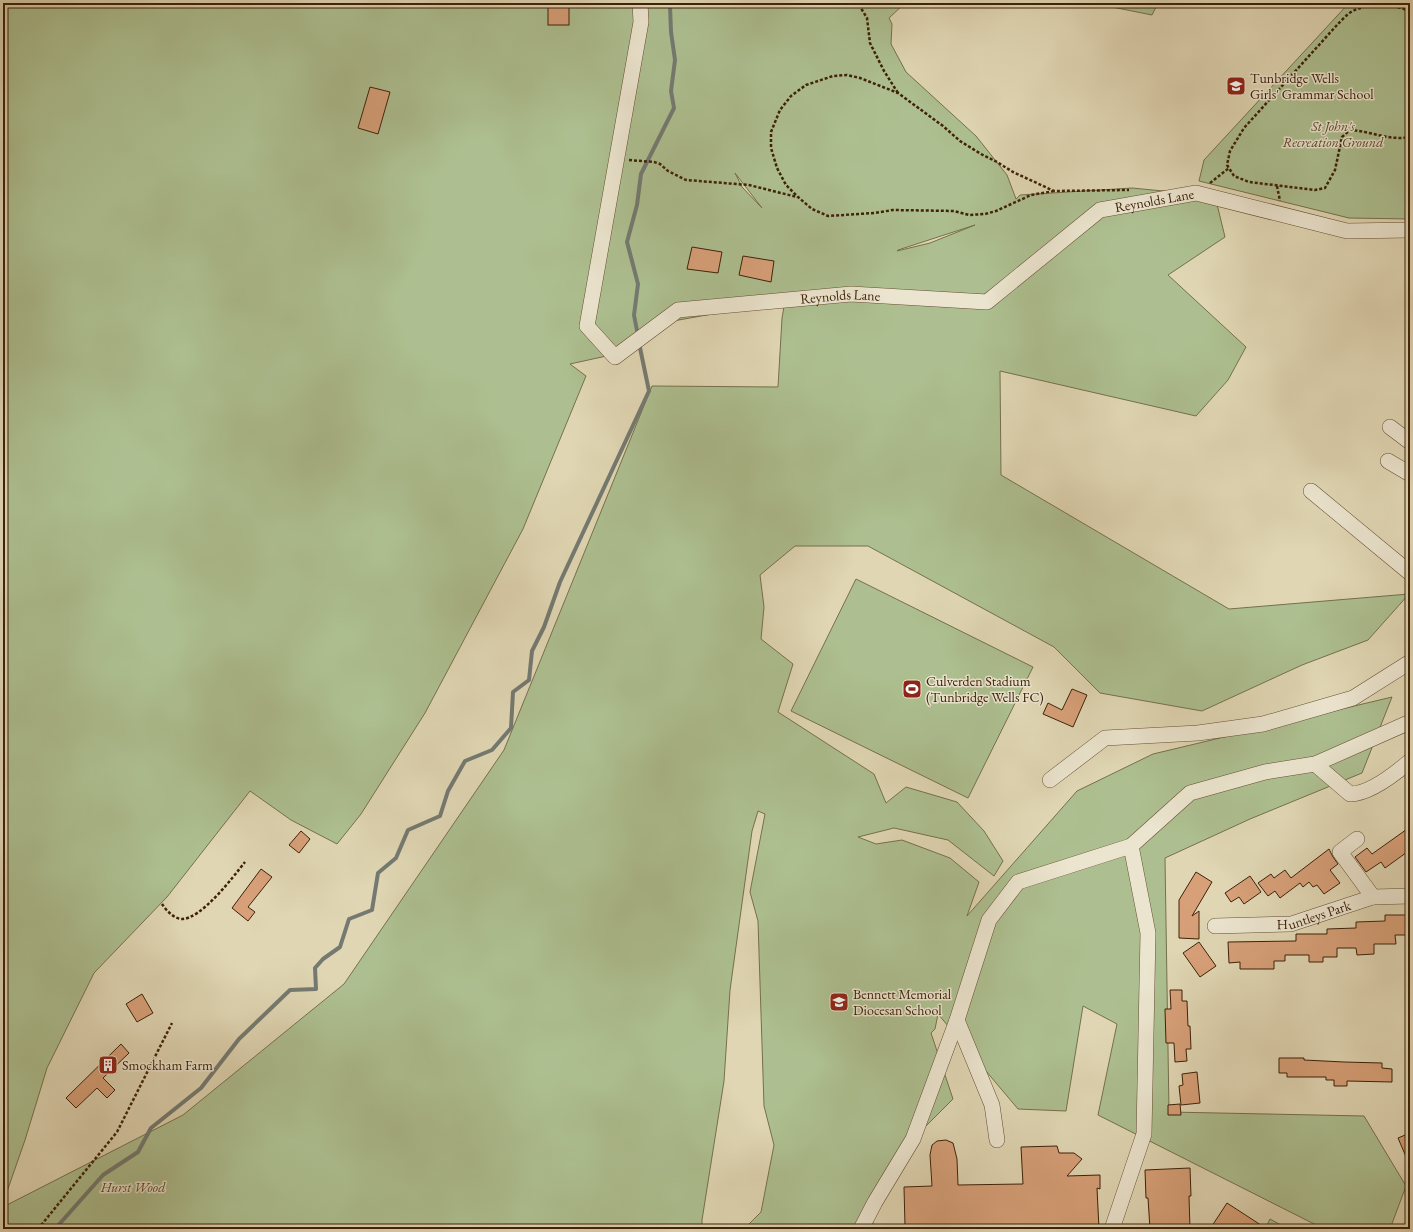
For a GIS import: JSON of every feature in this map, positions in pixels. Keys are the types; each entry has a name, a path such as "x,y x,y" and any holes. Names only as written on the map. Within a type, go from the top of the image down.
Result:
{"street":[{"name":"Reynolds Lane","path":"640,3 641,22 587,326 615,356 678,310 851,294 987,302 1100,210 1196,193 1347,231 1410,230"},
{"path":"1390,427 1410,442"},
{"path":"1388,461 1410,474"},
{"path":"1311,491 1410,573"},
{"path":"1050,780 1105,738 1198,733 1263,724 1353,698 1410,662"},
{"path":"861,1229 875,1202 913,1139 957,1020 989,920 1018,882 1131,846 1190,793 1265,772 1315,764 1410,722"},
{"path":"1315,764 1350,794 1358,794 1392,776 1410,761"},
{"path":"1357,839 1340,852 1373,897"},
{"path":"1112,1229 1144,1134 1148,933 1131,846"},
{"name":"Huntleys Park","path":"1215,926 1291,924 1373,897 1410,896"},
{"path":"957,1020 992,1105 997,1140"}],"path":[{"path":"854,3 859,5 867,18 870,43 884,71 898,93"},
{"path":"1358,10 1363,3"},
{"path":"1410,11 1400,7 1384,5 1367,7 1351,12 1337,25 1244,128 1230,151 1227,166 1234,176 1249,182 1315,190 1325,188 1335,170 1342,137 1350,130 1363,130 1386,138 1410,136"},
{"path":"1054,191 1013,172 966,144 898,93 860,78 847,75 833,76 806,85 791,96 780,110 771,132 771,148 777,168 786,185 812,209 828,216 874,213 893,210 954,211 968,215 984,214 996,211 1031,194 1054,191 1131,190"},
{"path":"641,160 660,164 668,172 686,180 749,185 798,197"},
{"path":"1204,186 1229,168"},
{"path":"162,904 170,913 180,919 192,916 211,902 229,883 245,862"},
{"path":"38,1229 116,1132 172,1022"}],"green space":[{"name":"Hurst Wood","path":"3,3 905,3 889,18 892,24 891,44 906,72 976,136 1007,175 1016,199 1020,195 1132,188 1215,196 1225,237 1168,275 1246,347 1228,380 1196,416 1000,371 1001,475 1229,609 1409,594 1368,640 1302,665 1202,711 1100,693 1054,647 868,546 795,546 760,575 764,607 761,639 793,664 778,712 874,774 886,803 906,787 957,802 984,831 1003,861 994,876 948,840 894,828 858,837 876,844 902,840 950,858 979,882 967,916 1077,791 1153,754 1392,697 1362,773 1250,819 1165,858 1169,1112 1364,1116 1406,1186 1390,1229 1324,1229 1098,1115 1117,1024 1083,1006 1066,1111 1018,1109 938,1014 935,1029 931,1033 953,1099 905,1147 874,1215 872,1229 744,1229 761,1212 774,1145 764,1106 758,921 750,892 765,814 758,811 752,831 730,990 724,1081 702,1220 702,1229 3,1229 3,1207 183,1115 344,984 504,750 652,386 778,387 782,318 785,301 662,323 620,353 570,364 586,376 523,529 425,713 361,814 337,844 291,820 250,791 167,897 94,973 47,1068 25,1140 3,1203","holes":["735,173 762,208 742,187","975,225 930,243 897,251 898,250"]},
{"path":"1092,3 1158,3 1152,15"},
{"name":"St John's Recreation Ground","path":"1349,3 1410,3 1410,219 1349,218 1199,181 1204,160"},
{"name":"Culverden Stadium (Tunbridge Wells FC)","path":"856,579 1033,667 968,798 791,711"},
{"path":"1270,1219 1288,1229 1265,1229"}],"building":[{"path":"548,3 569,3 569,25 548,25"},
{"path":"370,87 390,92 378,134 358,128"},
{"path":"692,247 722,252 718,273 687,269"},
{"path":"743,256 774,261 771,282 739,275"},
{"path":"1072,689 1087,695 1073,727 1043,714 1048,703 1062,710"},
{"path":"1410,827 1410,850 1385,868 1381,862 1366,872 1355,857 1367,848 1372,854"},
{"path":"301,831 310,839 299,853 289,845"},
{"path":"1329,849 1338,864 1330,870 1340,883 1324,894 1317,885 1313,887 1309,882 1303,887 1300,883 1280,898 1275,891 1268,896 1258,883 1271,874 1274,878 1285,870 1291,878"},
{"path":"261,869 272,877 248,907 255,912 248,921 232,908"},
{"path":"1196,872 1212,882 1192,916 1199,911 1199,939 1179,938 1179,900"},
{"path":"1250,876 1261,892 1244,904 1239,897 1231,902 1225,893"},
{"path":"1385,915 1410,915 1410,935 1395,935 1396,944 1374,944 1374,954 1357,955 1356,948 1337,948 1337,957 1323,957 1323,962 1309,962 1309,955 1285,955 1285,961 1274,961 1274,969 1240,969 1240,962 1229,963 1228,942 1296,941 1296,934 1327,934 1327,929 1356,928 1356,922 1385,921"},
{"path":"1199,942 1216,966 1200,977 1183,953"},
{"path":"1170,990 1182,990 1182,1001 1187,1001 1191,1049 1186,1049 1187,1061 1175,1062 1174,1043 1166,1043 1165,1009 1171,1009"},
{"path":"142,994 153,1013 137,1022 126,1004"},
{"name":"Smockham Farm","path":"121,1044 129,1053 103,1078 115,1090 107,1098 97,1088 76,1108 66,1098"},
{"path":"1279,1058 1304,1058 1304,1060 1382,1063 1382,1068 1392,1069 1392,1082 1347,1081 1347,1086 1334,1086 1334,1080 1326,1080 1326,1077 1287,1077 1287,1073 1279,1073"},
{"path":"1197,1072 1200,1103 1181,1105 1179,1086 1183,1085 1182,1074"},
{"path":"1180,1104 1181,1115 1168,1115 1168,1105"},
{"path":"1410,1133 1410,1166 1398,1138"},
{"path":"946,1140 953,1143 957,1159 958,1185 1023,1184 1021,1147 1057,1146 1059,1153 1074,1153 1082,1159 1067,1176 1100,1175 1100,1189 1097,1188 1099,1229 907,1229 907,1226 905,1226 904,1187 932,1186 930,1155 932,1145 937,1141"},
{"path":"1190,1168 1190,1229 1150,1229 1148,1198 1146,1198 1145,1170"},
{"path":"1227,1203 1267,1229 1210,1229"}],"waterway":[{"path":"638,336 634,315 638,284 627,242 637,205 641,174 674,108 671,91 675,60 671,32 670,6 668,3"},
{"path":"55,1229 103,1175 138,1152 151,1128 201,1088 239,1039 290,990 316,989 315,968 323,959 340,947 349,919 372,910 378,873 396,858 408,830 440,816 448,791 465,761 492,750 511,728 513,692 529,680 532,651 544,627 560,582 649,391 639,343"}],"place":[{"name":"Tunbridge Wells Girls' Grammar School","path":"1236,86"},
{"name":"Culverden Stadium (Tunbridge Wells FC)","path":"912,689"},
{"name":"Bennett Memorial Diocesan School","path":"839,1002"},
{"name":"Smockham Farm","path":"108,1065"}]}
